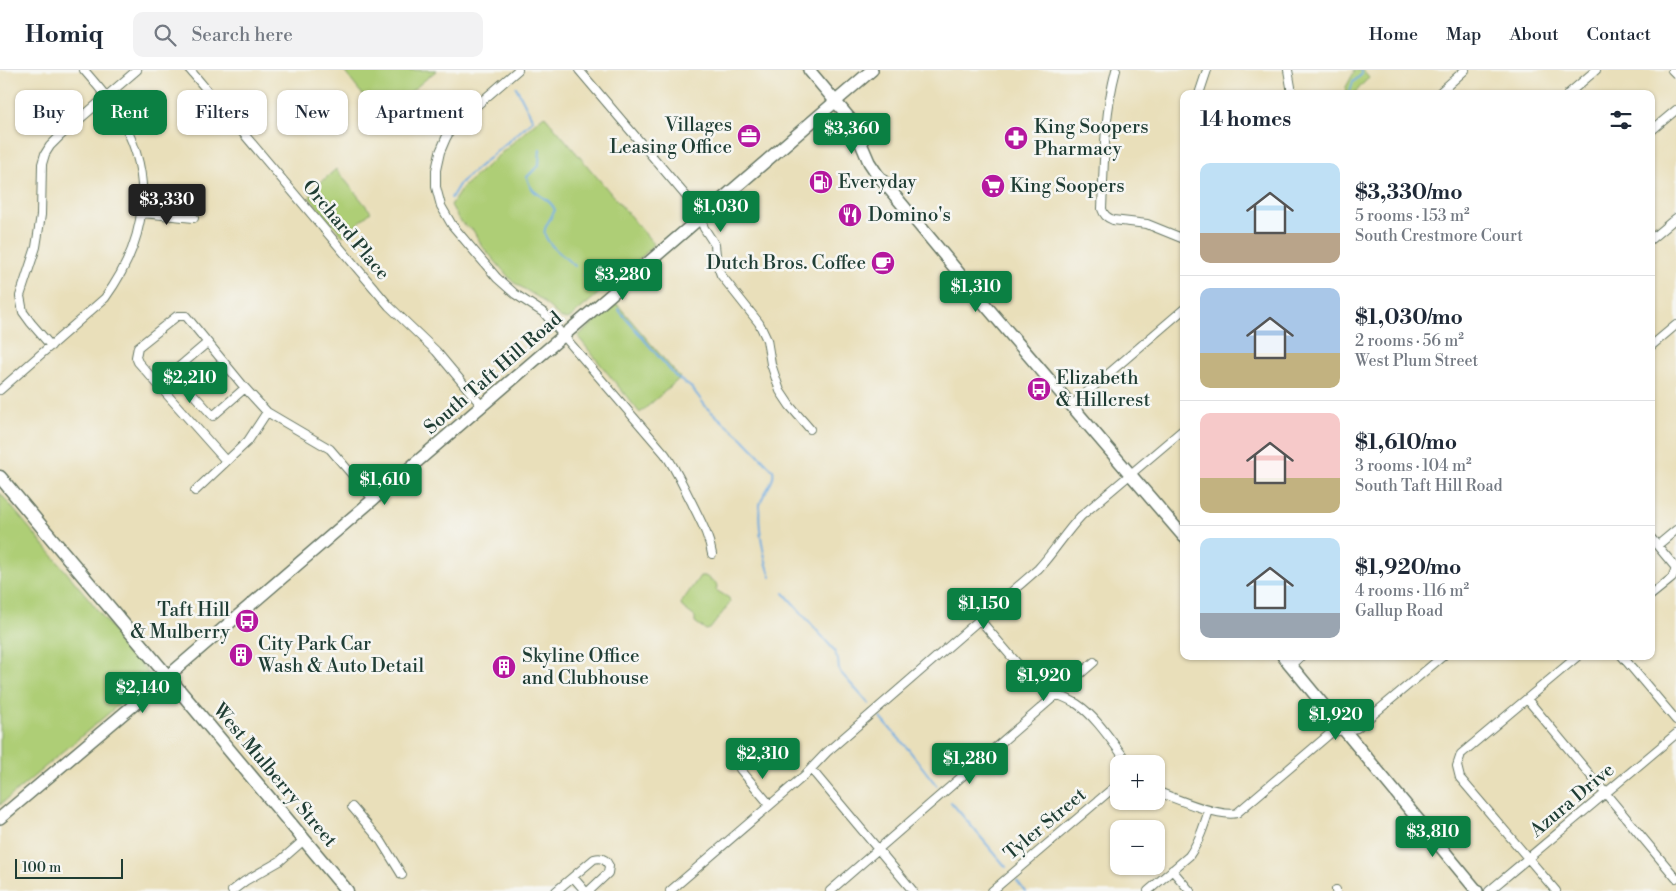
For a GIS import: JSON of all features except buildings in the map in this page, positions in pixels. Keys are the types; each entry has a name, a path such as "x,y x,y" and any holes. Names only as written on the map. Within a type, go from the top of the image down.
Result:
{"main road":[{"path":"810,70 854,126 869,162 877,174 987,307 1180,532"},
{"name":"South Taft Hill Road","path":"0,818 168,676 872,70"},
{"name":"West Mulberry Street","path":"0,478 347,891"},
{"path":"1287,661 1477,891"}],"street":[{"path":"84,70 101,90"},
{"path":"113,90 138,70"},
{"name":"Orchard Place","path":"190,70 389,306 436,351 482,406"},
{"path":"518,70 461,119 451,130 443,144 437,161 436,180 438,196 446,216 498,278 515,294 544,313 672,464 710,540 712,554"},
{"path":"579,70 697,209 704,228 715,245 717,264 721,275 757,319 763,330 780,391 810,429"},
{"path":"1116,70 1107,116 1102,209 1107,218 1147,224 1180,237"},
{"path":"1200,90 1207,70"},
{"path":"1288,70 1291,90"},
{"path":"1442,90 1465,70"},
{"path":"1573,90 1596,70"},
{"path":"1672,70 1676,74"},
{"path":"51,346 24,313 20,300 36,247 40,215 42,164 45,154 51,145 93,108"},
{"path":"1655,128 1676,110"},
{"path":"0,390 105,298 125,266 134,244 142,213 143,186 136,154 129,135"},
{"path":"142,213 194,218"},
{"path":"1655,236 1676,218"},
{"path":"1072,405 1180,312"},
{"path":"226,461 138,362 136,357 138,348 177,316 186,316 245,388 268,412 330,449 373,500"},
{"path":"1655,343 1676,325"},
{"path":"207,343 174,372 213,416 245,388"},
{"path":"195,491 248,440 268,412"},
{"path":"670,891 1038,569 1081,516 1180,432"},
{"path":"1658,545 1676,530"},
{"path":"1655,542 1676,568 1672,578 1655,592"},
{"path":"980,620 1029,679 1040,687 1076,703 1087,712 1121,755"},
{"path":"1165,794 1209,810 1230,815 1237,813 1332,732 1358,728 1438,660"},
{"path":"1556,891 1460,778 1457,761 1461,754 1573,660"},
{"path":"1625,660 1676,720"},
{"path":"830,891 1094,662"},
{"path":"1527,699 1676,878"},
{"name":"Azura Drive","path":"1489,891 1676,734"},
{"path":"740,769 770,805"},
{"path":"811,769 913,891"},
{"name":"Tyler Street","path":"992,891 1110,791"},
{"path":"352,807 381,840 402,875"},
{"path":"1148,891 1189,856 1196,845 1209,810"},
{"path":"232,891 245,881 280,861 304,840"},
{"path":"556,891 594,859 599,858 606,861 610,868 608,873 587,891 573,877"},
{"path":"1172,870 1190,891"}],"green space":[{"path":"343,70 437,70 413,90 359,90"},
{"path":"1353,70 1363,70 1369,77 1358,90 1346,90 1346,87 1354,72"},
{"path":"544,115 654,244 645,254 570,318 566,319 560,317 539,298 513,282 482,246 473,230 463,224 458,218 451,205 463,187"},
{"path":"336,169 371,212 343,236 310,198 312,190"},
{"path":"617,304 680,378 640,413 579,338 579,335"},
{"path":"0,493 148,673 148,680 0,805"},
{"path":"700,576 705,576 716,583 716,590 729,598 730,603 710,629 706,630 695,622 695,617 682,607 681,603"}],"waterway":[{"path":"1350,90 1353,82 1362,74 1360,70"},
{"path":"451,198 460,183 533,120 516,87"},
{"path":"540,149 539,165 527,177 529,184 555,210 545,229 547,239 555,249 575,266"},
{"path":"584,275 590,282"},
{"path":"618,309 676,377 692,388 707,408 742,438 773,470 773,479 761,500 759,513 762,541 771,577"},
{"path":"784,593 834,650 839,670 869,704"},
{"path":"880,717 937,786"},
{"path":"951,802 1006,867"},
{"path":"1017,881 1025,891"}],"place":[{"name":"Villages Leasing Office","path":"749,136"},
{"name":"King Soopers Pharmacy","path":"1016,138"},
{"name":"Everyday","path":"821,182"},
{"name":"King Soopers","path":"993,186"},
{"name":"Domino's","path":"850,215"},
{"name":"Dutch Bros. Coffee","path":"883,263"},
{"name":"Elizabeth & Hillcrest","path":"1039,389"},
{"name":"Taft Hill & Mulberry","path":"247,621"},
{"name":"City Park Car Wash & Auto Detail","path":"241,655"},
{"name":"Skyline Office and Clubhouse","path":"504,667"}]}
